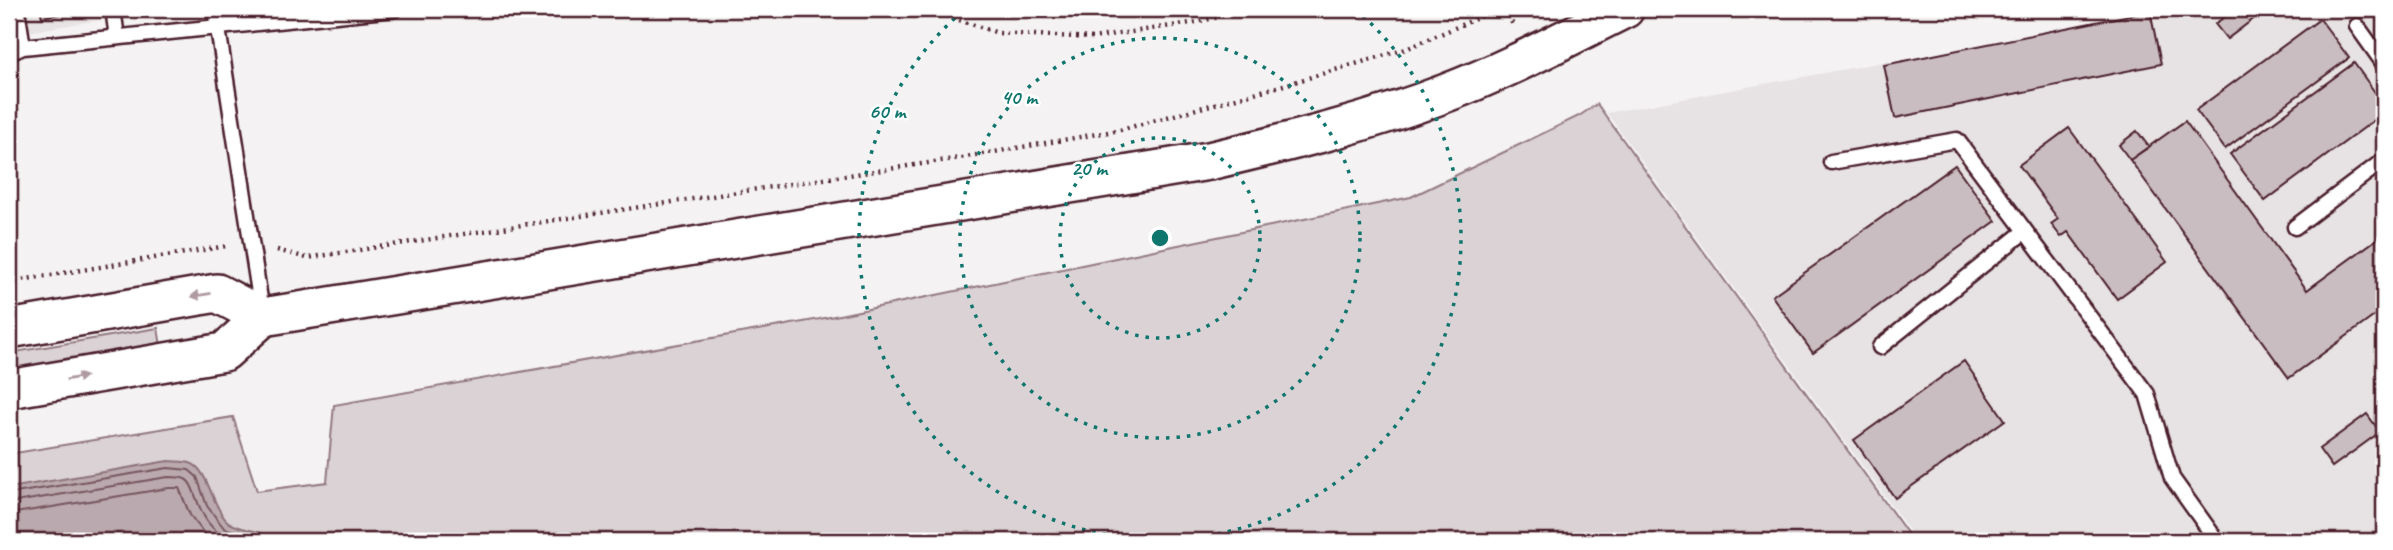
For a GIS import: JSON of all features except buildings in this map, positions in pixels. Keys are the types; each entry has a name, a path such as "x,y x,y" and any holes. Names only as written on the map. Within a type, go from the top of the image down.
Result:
{"street":[{"path":"9,389 224,352 263,317 1209,161 1332,131 1446,93 1527,58 1625,9"},
{"path":"9,329 217,293 263,317"}],"lane":[{"path":"17,9 23,47"},
{"path":"113,9 117,37"},
{"path":"215,9 263,317"},
{"path":"9,53 23,47 319,13 395,9"},
{"path":"2357,26 2384,64"},
{"path":"1831,162 1957,140 2147,394 2172,478 2217,541"},
{"path":"2295,227 2384,160"},
{"path":"1880,347 2025,231"}],"path":[{"path":"926,9 998,33 1093,38 1197,22 1253,9"},
{"path":"9,282 251,243 307,258 954,159 1120,130 1406,49 1498,9"}],"shaded area":[{"path":"9,9 164,9 9,35"},
{"path":"973,9 1130,9 1082,13"},
{"path":"2160,9 2384,9 2384,541 1917,541 1607,113 1889,61 1891,64"},
{"path":"1597,104 1913,541 9,541 9,454 233,417 257,491 327,482 334,405 820,319 1411,197 1579,116"},
{"path":"158,328 161,346 9,372 9,353"}],"water":[{"path":"168,461 187,462 196,466 227,521 238,527 265,534 276,541 9,541 9,488"}]}
